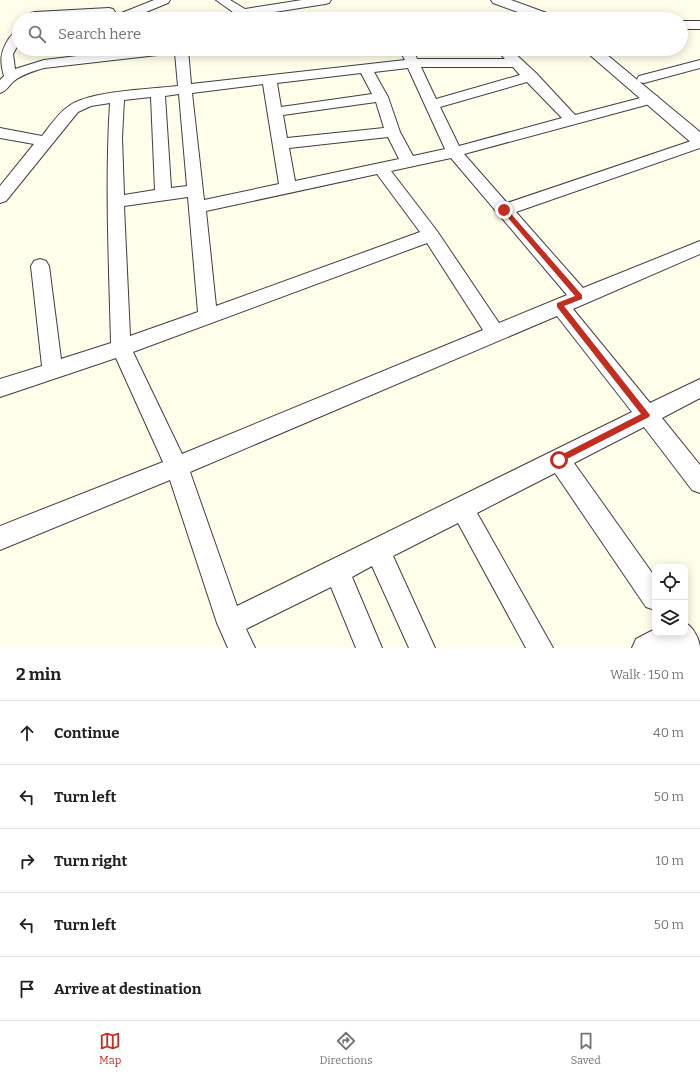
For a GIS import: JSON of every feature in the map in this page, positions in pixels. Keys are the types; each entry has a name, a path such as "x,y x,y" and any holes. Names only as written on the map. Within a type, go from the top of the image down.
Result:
{"street":[{"path":"111,12 164,0"},
{"path":"222,0 238,12"},
{"path":"264,12 325,0"},
{"path":"498,0 527,12"},
{"path":"688,25 700,26"},
{"path":"11,77 6,59 6,52 12,44"},
{"path":"0,89 11,77 27,70 42,65 88,56"},
{"path":"181,56 208,316"},
{"path":"410,56 454,152 580,297"},
{"path":"510,56 572,120"},
{"path":"504,210 700,142 652,99 600,56"},
{"path":"618,56 700,125"},
{"path":"0,197 73,109 87,102 185,88 414,63 517,63"},
{"path":"644,79 700,64"},
{"path":"366,69 381,97 392,132 408,162"},
{"path":"432,105 531,76"},
{"path":"269,79 288,188"},
{"path":"158,92 163,194"},
{"path":"117,97 115,138 116,202 121,348 177,467 230,623 242,648"},
{"path":"275,112 381,97"},
{"path":"197,208 454,152 652,99"},
{"path":"281,144 392,132"},
{"path":"0,133 45,141"},
{"path":"381,168 431,235 495,333"},
{"path":"116,202 195,190"},
{"path":"0,388 121,348 431,235"},
{"path":"0,538 177,467 559,305 700,247"},
{"path":"40,266 52,370"},
{"path":"559,305 700,482"},
{"path":"230,623 378,551 700,388"},
{"path":"559,460 652,594"},
{"path":"462,508 540,648"},
{"path":"378,551 422,648"},
{"path":"337,571 369,648"},
{"path":"645,648 667,636"},
{"path":"681,636 689,648"}],"route":[{"path":"504,210 580,297 559,305 646,415 559,460"}]}
